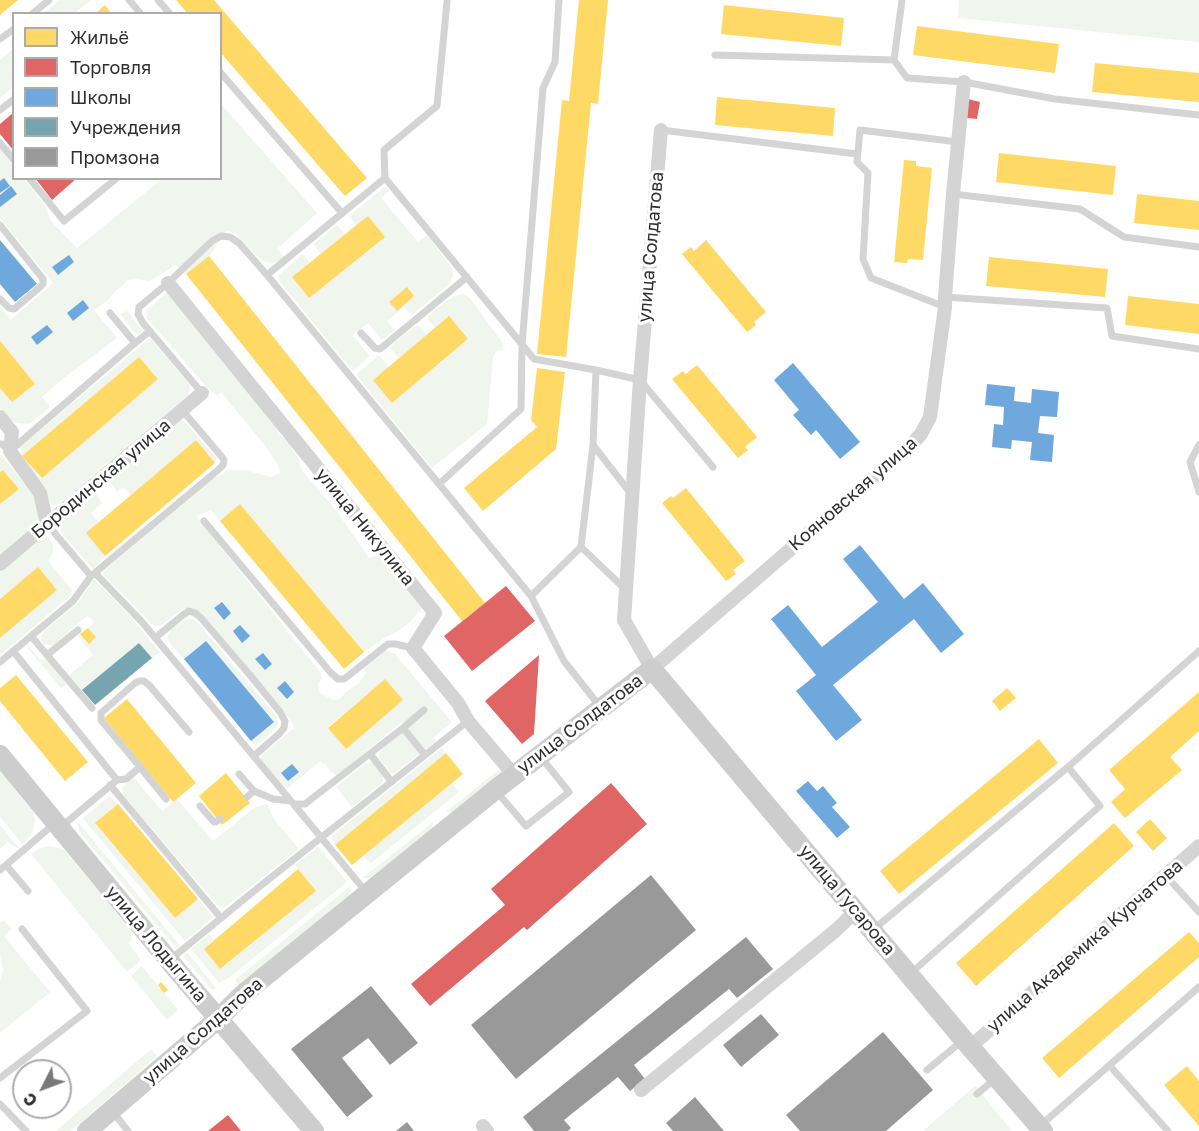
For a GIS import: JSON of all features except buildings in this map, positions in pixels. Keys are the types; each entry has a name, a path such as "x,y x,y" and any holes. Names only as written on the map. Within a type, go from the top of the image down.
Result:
{"street":[{"name":"Кояновская улица","path":"652,669 921,434 930,417 945,302 964,82"},
{"name":"улица Солдатова","path":"87,1131 243,995 513,775 652,669 624,620 640,380 661,130"},
{"name":"улица Никулина","path":"168,283 435,613 413,648"},
{"name":"Бородинская улица","path":"0,564 202,393"},
{"path":"0,417 12,432 5,447 40,493 47,524"},
{"path":"413,648 458,703 468,722 513,775"},
{"name":"улица Гусарова","path":"652,669 1041,1129"},
{"name":"улица Лодыгина","path":"0,755 218,1018 305,1127"},
{"name":"улица Академика Курчатова","path":"967,1043 1199,846"},
{"path":"641,1090 835,931 856,911"}],"lane":[{"path":"34,12 49,0"},
{"path":"129,0 139,12"},
{"path":"158,0 168,12"},
{"path":"439,484 521,409 522,345 543,88 555,62 559,0"},
{"path":"902,0 894,60 908,78 964,82 1055,99 1199,115"},
{"path":"447,2 437,106 384,150 385,178 534,359 640,380 713,467"},
{"path":"0,39 12,30"},
{"path":"715,55 894,60"},
{"path":"222,74 342,213"},
{"path":"0,110 12,101"},
{"path":"661,130 857,154"},
{"path":"958,142 860,130 856,162 868,173 863,259 871,278 945,302 1107,308 1112,336 1199,349"},
{"path":"0,143 12,158"},
{"path":"267,275 385,178"},
{"path":"31,180 64,221 115,180"},
{"path":"953,194 1080,209 1124,237 1199,247"},
{"path":"0,225 43,279 43,284 14,309 9,308 0,299"},
{"path":"202,393 150,331 138,314 139,307 212,241 221,236 230,237 239,243 267,275 531,596 564,661 601,708"},
{"path":"361,333 375,348 380,349 467,278"},
{"path":"110,313 135,343"},
{"path":"5,447 150,331"},
{"path":"531,596 581,547 593,445 596,370"},
{"path":"0,662 73,601 93,574 223,465 222,457 182,410"},
{"path":"593,445 633,497"},
{"path":"1199,445 1190,462 1199,492"},
{"path":"204,521 338,679 344,679 387,644 413,648"},
{"path":"47,524 155,638 368,893"},
{"path":"581,547 626,590"},
{"path":"155,638 189,611 195,613 276,707 285,721 284,728 254,756"},
{"path":"47,655 78,630"},
{"path":"31,636 92,708"},
{"path":"13,651 117,780"},
{"path":"872,931 1068,766 1199,651"},
{"path":"166,799 100,720 101,713 135,683 144,681 189,732"},
{"path":"239,774 254,791 273,799 305,804 424,710"},
{"path":"169,961 321,837 468,722"},
{"path":"403,728 425,755"},
{"path":"370,754 392,782"},
{"path":"495,790 526,826 569,792 539,755"},
{"path":"909,975 1100,806 1068,766"},
{"path":"28,891 3,868 117,780 126,779 140,767"},
{"path":"111,785 221,918"},
{"path":"247,797 254,791"},
{"path":"200,806 214,822 220,819"},
{"path":"1166,876 1199,912"},
{"path":"0,1078 87,1011 22,929"},
{"path":"1041,1129 1199,987"},
{"path":"927,1070 967,1043"},
{"path":"1110,1066 1168,1131"},
{"path":"977,1094 996,1077"},
{"path":"0,1104 26,1131"},
{"path":"112,1110 128,1131"}],"shaded area":[{"path":"60,0 91,0 76,12 45,12"},
{"path":"959,0 1199,0 1199,42 958,18"},
{"path":"12,50 12,88 0,98 0,60"},
{"path":"222,105 317,213 277,249 284,257 275,263 265,262 237,235 227,230 209,256 186,274 176,265 149,281 128,280 94,310 117,338 42,397 50,407 32,422 16,423 9,419 0,408 0,307 11,320 53,283 0,218 0,148 12,164 12,180 25,180 47,208 50,220 77,248 161,180 222,180"},
{"path":"385,187 390,190 381,198 418,242 427,235 452,268 453,275 449,284 412,315 404,307 387,321 395,330 384,339 381,339 368,323 352,335 370,356 353,371 280,282 278,276 303,254 310,263 321,254 314,244 337,225 345,234 356,225 349,216"},
{"path":"168,291 272,420 299,460 302,471 335,509 369,558 378,556 386,561 408,586 422,608 397,632 364,652 240,504 220,521 211,510 196,516 320,672 322,678 318,685 320,693 333,700 340,699 359,683 366,673 364,668 385,651 394,653 452,722 434,737 436,741 425,750 402,722 337,775 320,761 288,788 282,785 261,760 262,755 294,728 293,723 197,611 187,608 181,610 160,626 155,626 103,574 210,481 228,470 245,470 270,477 280,473 270,452 222,393 217,395 211,392 147,318 146,311","holes":["385,679 346,748 328,727"]},
{"path":"462,294 469,297 502,342 504,350 497,351 493,356 487,424 432,468 357,374 378,356 381,357 389,367 373,380 393,402 468,340 435,328 428,320 429,316 445,302"},
{"path":"127,311 142,331 137,335 120,314"},
{"path":"415,326 419,326 427,335 399,358 390,348"},
{"path":"150,338 189,384 188,395 59,504 51,504 39,480 22,456 20,447","holes":["139,357 158,379 41,478 23,456"]},
{"path":"182,419 217,458 215,463 196,440 131,495 123,487 117,492 109,480"},
{"path":"0,454 34,494 39,518 36,524 0,555 0,504 19,488 3,470 0,472"},
{"path":"95,492 102,503 91,513 99,523 87,533 105,556 93,569 62,533 60,522"},
{"path":"43,536 48,537 53,544 53,552 48,561 72,590 70,596 0,655 0,638 57,590 38,568 0,599 0,572"},
{"path":"93,580 127,613 160,652 152,658 139,643 82,690 69,675 93,655 78,636 80,634 89,644 96,638 88,628 94,622 88,615 53,645 44,644 41,637 44,631 79,602"},
{"path":"192,619 198,623 277,717 278,724 275,729 256,746 251,741 274,721 206,641 184,659 169,642 168,636 171,630 184,620"},
{"path":"29,646 40,660 47,659 67,684 61,688 27,647"},
{"path":"404,732 421,753 393,774 379,759 379,754 384,747"},
{"path":"442,748 446,753 335,845 332,836"},
{"path":"370,762 383,775 383,782 352,807 336,787"},
{"path":"501,768 504,771 452,812 446,812"},
{"path":"0,771 34,813 32,833 23,845 0,817"},
{"path":"133,777 162,811 177,799 213,841 254,808 267,804 274,819 299,849 221,908 124,796 122,788"},
{"path":"452,783 459,792 371,863 364,856 352,865"},
{"path":"110,796 118,804 95,824 175,918 198,899 213,917 185,941 83,818"},
{"path":"433,822 433,828 370,878 362,878"},
{"path":"79,823 180,946 177,949 79,831"},
{"path":"0,825 19,848 8,842 0,849"},
{"path":"47,846 64,850 131,930 131,940 128,943 141,960 127,972 31,854"},
{"path":"318,846 347,882 230,977 219,983 191,949 209,934 214,940 204,949 221,969 315,891 295,865"},
{"path":"350,886 348,896 239,986 235,980"},
{"path":"4,920 12,929 4,936 50,992 0,1033 0,982 3,970 0,955 0,923"},
{"path":"187,952 216,988 212,990 183,956"},
{"path":"142,966 178,1010 167,1020 131,976"},
{"path":"151,1049 157,1056 71,1131 56,1131"},
{"path":"975,1086 1012,1131 923,1131"}]}
